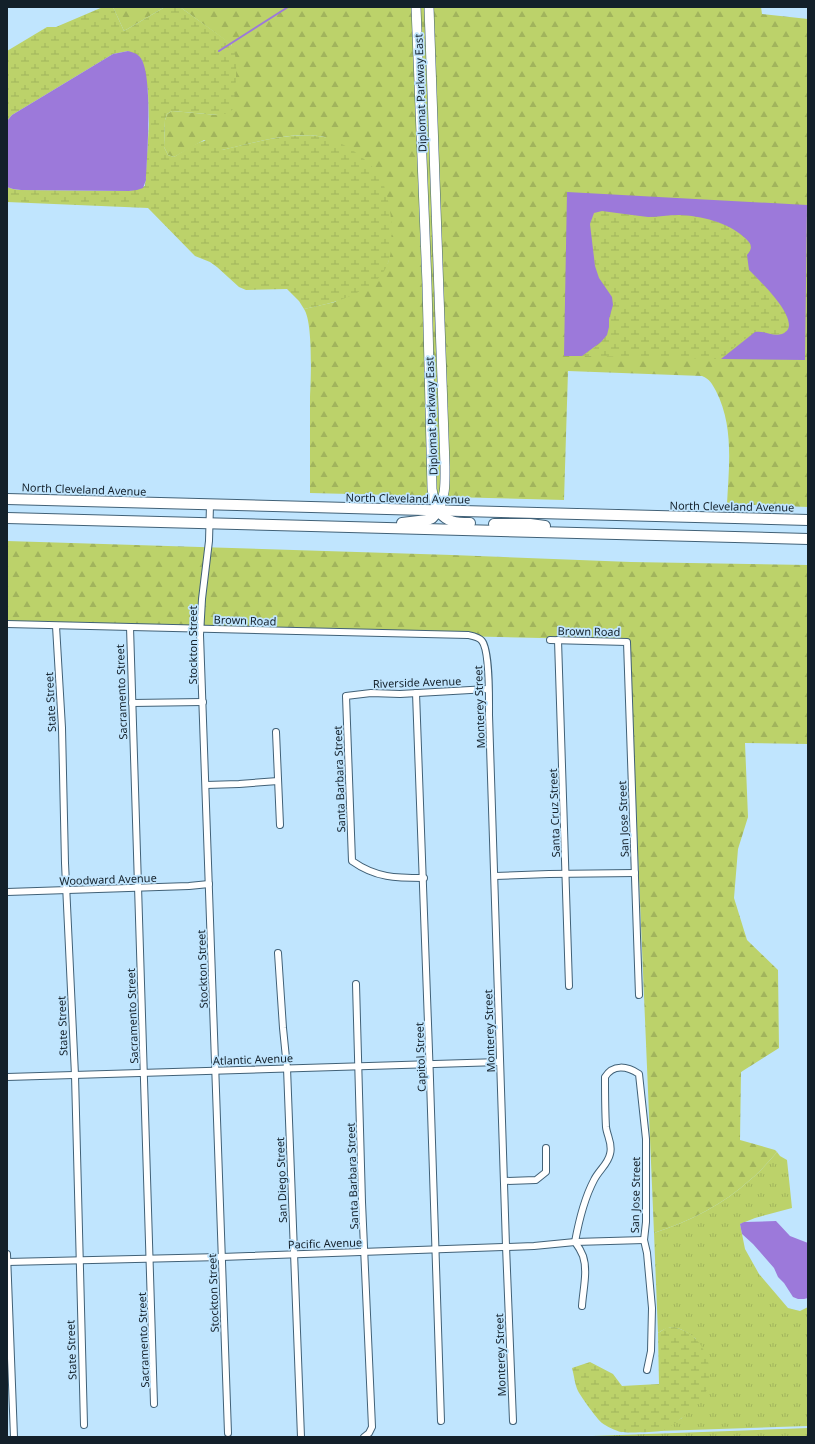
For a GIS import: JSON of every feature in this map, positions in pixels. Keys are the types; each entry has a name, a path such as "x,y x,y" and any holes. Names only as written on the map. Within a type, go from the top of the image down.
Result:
{"main road":[{"name":"Diplomat Parkway East","path":"416,7 427,284 432,489 438,511"},
{"name":"Diplomat Parkway East","path":"430,7 445,466 445,488 443,500 438,511"},
{"name":"North Cleveland Avenue","path":"7,500 808,520"},
{"path":"360,527 427,520 432,518 438,511 444,518 452,522 530,524 605,534"},
{"path":"7,518 808,539"}],"street":[{"name":"Stockton Street","path":"210,505 210,541 202,594 200,629 228,1433"},
{"name":"Brown Road","path":"7,624 468,635 477,637 482,641"},
{"name":"State Street","path":"56,626 62,728 66,890 75,1075 84,1425"},
{"name":"Sacramento Street","path":"130,627 154,1404"},
{"name":"Brown Road","path":"550,640 627,642"},
{"name":"Santa Cruz Street","path":"558,640 569,986"},
{"name":"Monterey Street","path":"482,641 486,651 488,689 513,1421"},
{"name":"San Jose Street","path":"627,642 639,995"},
{"name":"Riverside Avenue","path":"346,696 371,693 416,693 488,689"},
{"name":"Capitol Street","path":"416,693 424,878 441,1421"},
{"name":"Santa Barbara Street","path":"346,696 352,861 361,868 374,874 388,877 424,878"},
{"path":"132,703 202,702"},
{"path":"276,732 280,825"},
{"path":"206,785 278,781"},
{"path":"495,876 635,873"},
{"name":"Woodward Avenue","path":"7,892 189,886 209,884"},
{"name":"San Diego Street","path":"278,953 287,1068 301,1434"},
{"name":"Santa Barbara Street","path":"356,984 364,1252 372,1427 369,1434 364,1437"},
{"name":"Atlantic Avenue","path":"7,1077 500,1062"},
{"name":"San Jose Street","path":"575,1242 583,1209 590,1190 599,1171 609,1158 611,1152 611,1145 606,1128 605,1077 609,1070 617,1068 633,1070 639,1074 646,1139 646,1222 644,1240 648,1253 652,1308 651,1351 647,1370"},
{"path":"505,1181 536,1180 546,1172 546,1148"},
{"name":"Pacific Avenue","path":"7,1262 221,1257 534,1246 575,1242 644,1240"},
{"path":"575,1242 583,1255 585,1264 582,1306"},
{"path":"7,1254 14,1437"}],"green space":[{"path":"103,7 113,7 124,31 165,7 180,7 230,43 233,49 236,65 234,108 229,113 218,115 172,111 167,114 165,120 164,147 168,155 174,157 196,144 208,140 220,142 222,150 260,141 286,137 312,136 331,139 355,152 370,164 384,185 389,207 392,232 392,243 388,263 382,274 374,283 335,302 304,309 299,301 287,289 246,290 239,287 210,262 195,256 148,208 7,202 7,187 21,190 129,191 145,186 149,124 148,92 142,60 128,51 113,54 12,115 7,121 7,51 47,27 56,27"},
{"path":"113,7 165,7 124,31"},
{"path":"180,7 412,7 430,496 310,493 311,351 309,326 304,309 335,302 388,263 391,235 325,137 314,135 286,136 222,150 204,140 174,157 168,155 164,147 165,120 167,114 172,111 218,115 232,45"},
{"path":"419,7 426,7 442,466 440,497 437,497 436,488"},
{"path":"433,7 761,7 762,14 808,19 808,507 727,504 729,446 726,418 716,391 705,377 568,371 564,500 447,497"},
{"path":"598,211 647,217 679,215 705,218 738,232 751,246 747,255 749,270 768,289 781,305 789,322 788,330 781,334 772,334 761,331 742,340 721,359 582,356 599,344 605,336 608,331 613,305 599,278 595,266 590,224 592,216"},
{"path":"7,541 631,562 808,565 808,744 745,743 748,817 738,849 734,898 747,940 778,970 779,1048 741,1072 740,1140 775,1150 777,1152 758,1173 729,1197 706,1211 654,1233 629,640 7,626"},
{"path":"777,1152 780,1156 787,1160 792,1208 755,1218 740,1224 745,1249 759,1274 788,1308 800,1311 808,1307 808,1426 659,1431 682,1418 696,1339 687,1332 673,1327 658,1333 654,1233 706,1211 729,1197 758,1173"},
{"path":"674,1327 689,1333 703,1348 710,1369 710,1382 701,1399 674,1424 661,1431 621,1432 602,1423 578,1391 572,1368 590,1362 613,1374 622,1386 659,1384 658,1333 666,1328"},
{"path":"808,1428 808,1437 565,1437"}],"shaded area":[{"path":"128,51 139,56 144,64 147,78 148,135 146,180 143,188 129,191 21,190 7,187 7,121 12,115 113,54"},
{"path":"567,192 807,205 805,360 721,359 755,332 779,335 788,329 789,321 785,312 770,291 749,270 747,255 751,246 738,232 705,218 679,215 648,217 602,211 594,213 590,224 595,266 599,278 612,297 613,305 607,335 601,342 582,356 564,356"},
{"path":"776,1221 790,1236 808,1243 808,1298 798,1299 793,1297 778,1277 774,1268 742,1234 740,1224 744,1222"}],"waterway":[{"path":"219,51 288,7"}]}
